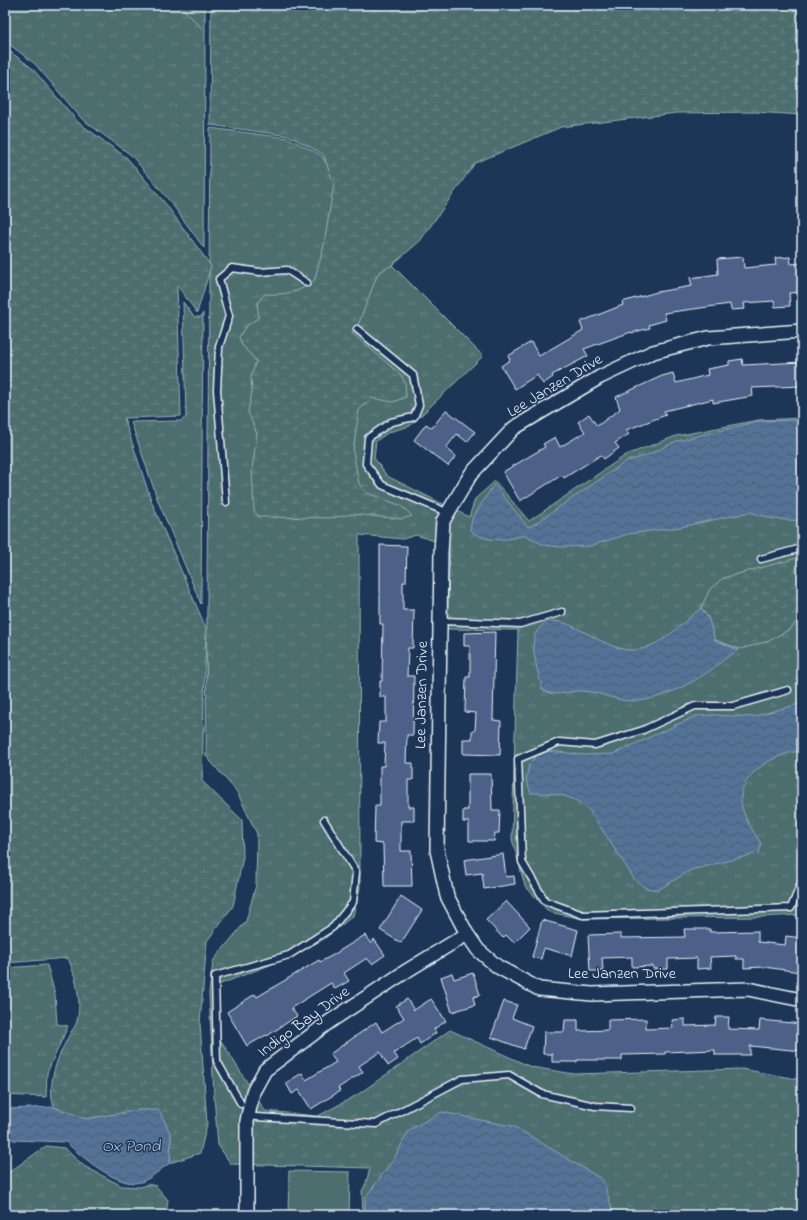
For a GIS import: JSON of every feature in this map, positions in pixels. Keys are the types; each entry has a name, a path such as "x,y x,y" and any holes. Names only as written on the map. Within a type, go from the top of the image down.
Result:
{"street":[{"name":"Lee Janzen Drive","path":"802,331 708,338 653,352 600,377 514,428 471,474 443,521 441,552 437,850 446,896 467,934 478,950 498,967 539,989 592,994 748,989 802,1000"},
{"name":"Indigo Bay Drive","path":"247,1215 247,1121 253,1092 265,1070 329,1022 408,970 467,934"}],"lane":[{"path":"226,502 217,390 219,347 229,316 219,279 232,268 260,272 287,270 307,283"},
{"path":"357,329 413,375 419,405 414,417 391,422 368,438 366,464 382,485 444,511"},
{"path":"762,559 802,548"},
{"path":"444,621 520,624 562,612"},
{"path":"788,690 733,706 695,706 643,730 595,745 559,742 518,759 522,862 545,901 583,915 791,908 802,880"},
{"path":"241,1104 217,1061 215,976 289,955 333,927 352,902 356,872 324,820"},
{"path":"256,1117 376,1124 462,1079 509,1075 542,1094 595,1106 631,1108"}],"green space":[{"path":"5,5 179,5 205,31 204,248 169,200 131,155 82,119 35,64 5,41"},
{"path":"179,5 205,5 205,31"},
{"path":"211,5 802,5 802,115 755,112 677,113 561,127 475,163 420,241 392,265 378,273 359,323 352,333 401,375 405,383 406,397 393,402 371,398 359,410 353,452 359,484 367,493 402,506 412,516 402,519 352,514 331,518 259,517 254,511 252,469 257,434 248,412 252,392 251,377 256,361 242,345 239,337 245,327 259,317 257,304 264,294 278,294 297,291 314,281 323,250 334,184 323,154 289,136 210,125"},
{"name":"Ox Pond","path":"5,48 32,68 78,122 127,158 165,203 211,266 197,313 177,285 181,416 124,418 152,503 206,628 202,781 242,820 243,857 233,906 207,941 200,1023 207,1124 200,1153 170,1163 171,1135 140,1110 86,1119 54,1107 51,1088 54,1069 61,1051 76,1025 79,1005 76,981 71,965 68,958 5,963"},
{"path":"210,128 288,138 321,155 392,265 483,356 410,426 389,432 376,441 374,458 387,476 469,517 475,499 495,481 529,521 626,455 676,436 758,420 802,418 802,915 583,919 549,912 525,886 512,839 518,630 447,629 450,546 416,535 403,539 359,535 360,888 353,916 324,939 288,958 218,985 220,1039 265,1111 318,1116 357,1095 450,1030 531,1067 574,1074 742,1069 802,1080 802,1215 363,1215 362,1191 370,1168 231,1164 218,1145 209,993 213,961 246,921 256,885 257,834 237,792 206,756"},
{"path":"183,302 194,317 201,317 203,313 201,604 158,501 131,422 181,421 186,417"},
{"path":"797,558 802,558 802,616 790,629 769,641 740,649 715,640 708,617 701,608 710,589 723,578"},
{"path":"47,965 55,994 57,1024 68,1026 47,1073 46,1097 5,1095 5,968"},
{"path":"46,1146 64,1148 84,1166 122,1186 141,1187 147,1184 156,1186 168,1200 166,1215 5,1215 5,1175"},
{"path":"289,1171 350,1172 349,1215 288,1215"}],"water":[{"path":"802,420 802,521 774,519 750,512 680,527 628,534 590,546 560,547 544,545 525,535 496,540 489,539 470,530 472,519 494,484 527,526 530,527 627,461 645,456 677,441 759,421"},
{"path":"701,608 708,617 715,640 738,650 711,670 685,686 654,698 635,701 622,700 583,691 557,694 547,692 542,689 534,656 533,643 534,638 541,626 547,622 554,621 565,623 618,648 630,650 641,649 665,638"},
{"path":"802,703 802,751 782,755 762,766 753,773 746,782 742,791 741,801 746,818 761,843 759,853 691,870 658,890 645,888 635,880 590,811 584,805 570,798 555,794 531,793 526,780 529,764 536,756 548,751 585,755 613,754 696,716 714,715 752,717"},
{"name":"Ox Pond","path":"54,1107 86,1119 140,1110 159,1110 171,1135 170,1163 144,1181 132,1183 122,1181 101,1170 66,1142 13,1140 5,1131 5,1109"},
{"path":"442,1112 515,1127 603,1180 614,1215 365,1215 365,1198 394,1159 409,1130"}],"building":[{"path":"743,257 744,268 776,265 775,258 790,257 791,264 802,263 802,292 789,293 790,306 775,307 774,301 744,303 745,309 731,310 730,304 664,313 666,320 649,325 650,328 631,332 584,349 588,356 552,375 553,377 543,384 537,375 515,389 501,366 510,360 508,356 531,342 539,356 583,330 580,322 623,305 622,302 657,292 692,286 690,278 718,274 717,259"},
{"path":"742,359 743,365 802,362 802,386 752,388 753,396 713,403 713,399 664,411 666,415 626,430 629,434 615,443 619,448 604,459 601,455 564,478 562,475 520,501 503,472 545,447 543,444 555,437 560,447 585,432 578,422 589,414 597,426 620,409 616,397 662,376 673,373 676,383 708,375 707,369 729,365 729,361"},
{"path":"446,410 475,432 467,442 457,434 446,448 456,456 448,466 414,440 426,424 432,428"},
{"path":"380,545 407,546 406,582 403,582 403,610 414,610 413,648 408,648 407,676 414,676 413,735 407,735 406,763 413,763 413,780 408,780 408,807 414,807 414,821 401,821 401,851 411,851 412,886 384,886 383,844 374,843 375,806 380,806 380,766 384,766 385,743 378,743 379,722 386,722 386,697 380,697 380,681 382,681 383,624 380,624"},
{"path":"495,632 493,720 501,721 500,755 463,754 463,739 472,739 472,731 475,731 476,713 465,712 466,677 470,677 470,646 464,646 464,633"},
{"path":"468,774 491,774 492,810 500,810 499,833 495,833 494,841 469,841 469,822 463,822 463,810 468,810"},
{"path":"503,854 506,877 514,876 515,884 484,889 482,873 466,875 464,860"},
{"path":"401,896 422,910 401,943 380,930"},
{"path":"506,901 530,927 514,943 506,935 503,938 486,920"},
{"path":"542,920 578,930 572,956 544,948 541,959 532,957"},
{"path":"684,929 710,929 710,932 758,931 758,942 785,945 786,936 802,938 800,972 764,967 744,968 744,959 736,959 736,956 710,957 711,968 697,969 697,958 668,959 668,969 653,969 653,966 632,967 632,957 602,958 603,971 590,971 588,935 621,934 621,938 685,937"},
{"path":"365,935 371,944 374,939 385,955 372,964 367,958 344,973 349,981 335,989 331,983 291,1008 297,1016 267,1036 266,1035 247,1046 227,1012 255,994 257,997 319,960 320,962 333,955"},
{"path":"452,973 454,979 473,973 480,995 473,997 475,1005 452,1012 441,977"},
{"path":"407,999 414,1010 431,999 446,1021 434,1029 436,1033 420,1044 417,1038 394,1053 398,1059 388,1066 380,1052 359,1066 363,1072 338,1088 340,1091 311,1109 299,1090 292,1094 286,1083 302,1073 306,1080 336,1062 330,1054 376,1022 382,1032 404,1018 396,1006"},
{"path":"504,1001 517,1005 512,1018 532,1026 524,1049 491,1037"},
{"path":"716,1017 729,1017 728,1029 759,1030 760,1020 802,1024 802,1051 750,1046 750,1055 715,1055 715,1050 665,1052 665,1054 622,1055 622,1060 577,1060 577,1062 552,1062 552,1054 543,1054 544,1032 564,1032 565,1020 578,1020 578,1031 608,1030 608,1020 646,1019 646,1029 673,1028 672,1020 685,1019 685,1026 715,1025"}]}
